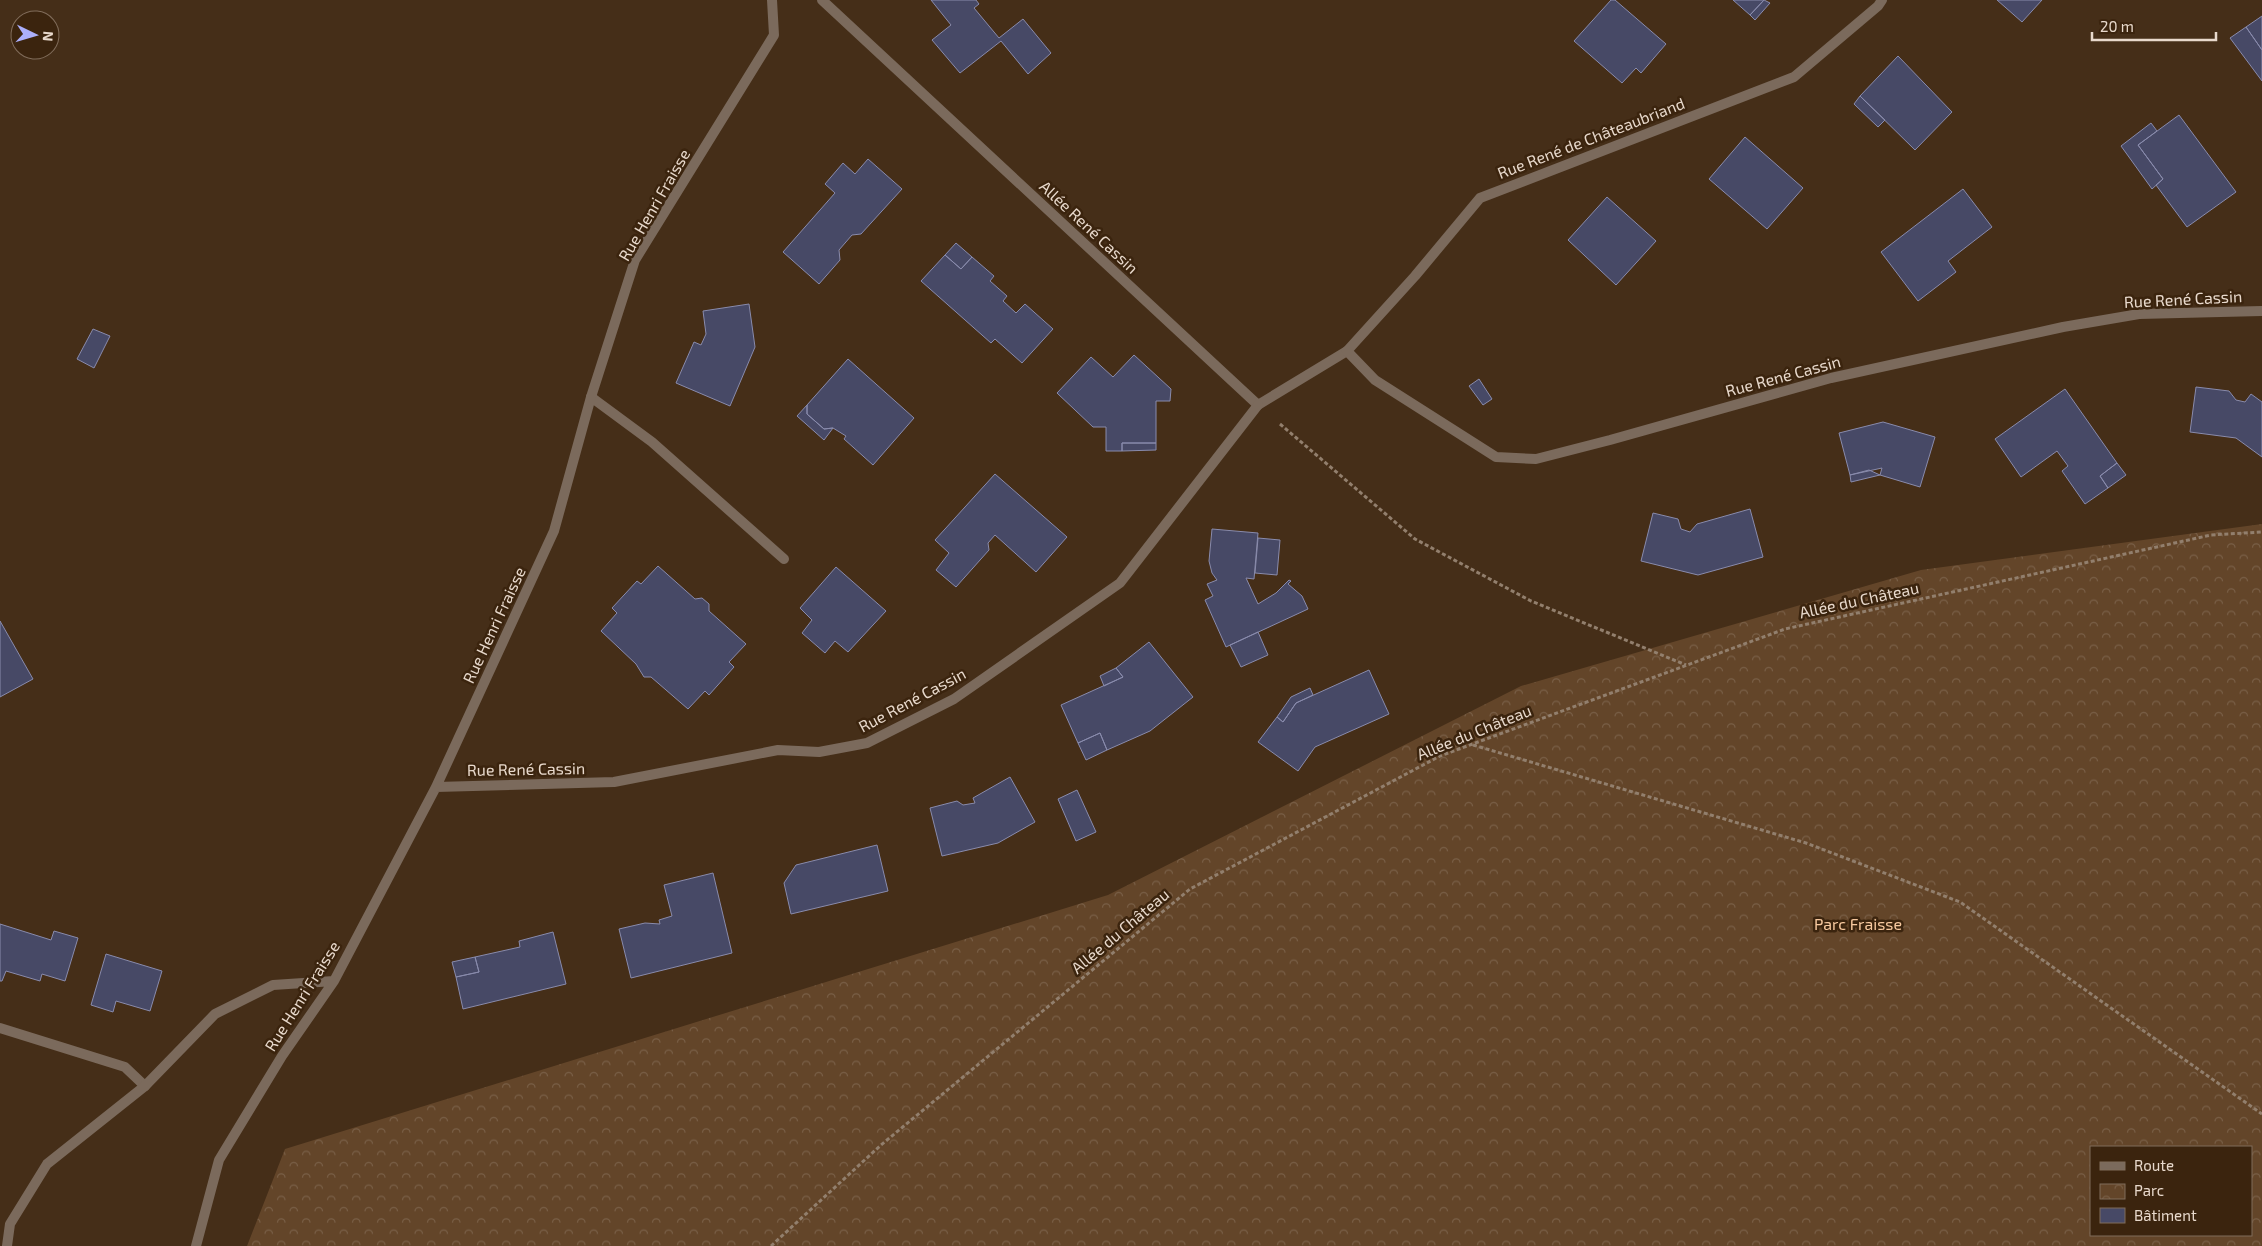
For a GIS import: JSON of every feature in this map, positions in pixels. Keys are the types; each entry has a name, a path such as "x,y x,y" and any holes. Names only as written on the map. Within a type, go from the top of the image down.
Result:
{"street":[{"name":"Rue Henri Fraisse","path":"196,1246 219,1160 282,1056 334,981 436,787 554,531 591,397 635,260 774,35 772,0"},
{"name":"Allée René Cassin","path":"822,0 1258,405"},
{"name":"Rue René de Châteaubriand","path":"1347,351 1415,276 1480,198 1794,77 1878,6 1882,0"},
{"name":"Rue René Cassin","path":"1347,351 1375,380 1496,457 1536,459 1831,378 2063,328 2138,314 2262,311"},
{"path":"1258,405 1347,351"},
{"path":"591,397 652,442 784,559"},
{"name":"Rue René Cassin","path":"436,787 614,782 778,750 819,752 867,743 954,699 1120,583 1258,405"},
{"path":"7,1246 10,1224 46,1164 145,1086 215,1014 273,985 334,981"},
{"path":"0,1028 125,1067 145,1086"}],"path":[{"path":"1258,405 1414,539 1531,601 1686,666"},
{"name":"Allée du Château","path":"772,1246 881,1145 1190,890 1440,756 1785,629 2211,535 2262,532"},
{"path":"1471,744 1806,843 1960,902 2144,1029 2262,1114"}],"green space":[{"name":"Parc Fraisse","path":"2262,524 2262,1246 247,1246 285,1149 1108,895 1521,686 1921,570"}],"building":[{"path":"931,0 976,0 979,4 974,8 999,38 1023,19 1051,53 1028,74 1001,41 960,73 932,40 951,25"},
{"path":"1611,0 1615,0 1666,44 1641,73 1636,68 1622,83 1574,41"},
{"path":"1733,0 1764,0 1750,15"},
{"path":"1764,0 1770,3 1755,20 1750,15"},
{"path":"1997,0 2042,0 2022,22"},
{"path":"2262,16 2262,50 2246,27"},
{"path":"2246,27 2262,50 2262,81 2230,38"},
{"path":"1898,56 1952,112 1915,150 1860,96"},
{"path":"1860,96 1885,120 1878,127 1854,104"},
{"path":"2179,115 2236,192 2187,227 2156,185 2163,179 2138,145"},
{"path":"2151,123 2157,131 2138,145 2163,179 2152,189 2121,146"},
{"path":"1745,137 1803,188 1767,229 1709,179"},
{"path":"868,159 902,189 861,234 852,235 839,250 840,260 819,284 783,252 835,193 825,184 843,163 855,174"},
{"path":"1963,189 1992,227 1948,261 1956,272 1918,301 1881,252"},
{"path":"1607,197 1656,241 1616,285 1568,240"},
{"path":"956,243 972,257 961,269 945,255"},
{"path":"945,255 961,269 972,257 994,276 990,281 1007,296 1003,301 1016,313 1025,304 1053,329 1022,363 995,339 991,343 921,281"},
{"path":"749,304 755,347 730,406 676,383 694,342 701,345 706,334 703,311"},
{"path":"93,329 110,336 94,368 77,359"},
{"path":"1134,355 1171,389 1170,401 1156,401 1156,443 1122,443 1122,451 1106,451 1106,427 1093,427 1057,393 1091,357 1113,377"},
{"path":"848,359 914,418 873,465 844,439 846,436 833,428 824,429 807,414 807,405"},
{"path":"1479,379 1492,399 1483,405 1469,386"},
{"path":"2196,387 2229,391 2236,400 2245,402 2251,394 2262,402 2262,457 2236,438 2190,432"},
{"path":"2065,389 2117,463 2100,476 2108,488 2085,504 2062,471 2068,466 2057,451 2021,477 1995,439"},
{"path":"807,405 807,414 824,429 833,428 824,440 797,416"},
{"path":"1883,422 1935,437 1920,487 1880,475 1882,468 1850,475 1839,433"},
{"path":"1122,443 1156,443 1156,450 1122,451"},
{"path":"2117,463 2126,475 2108,488 2100,476"},
{"path":"1869,470 1880,475 1851,482 1850,475"},
{"path":"995,474 1067,537 1036,572 995,535 988,543 989,550 956,587 936,570 949,553 935,540"},
{"path":"1750,509 1763,557 1698,575 1641,561 1653,513 1678,519 1681,529 1690,532 1697,524"},
{"path":"1212,529 1258,533 1254,579 1246,578 1258,604 1276,593 1289,580 1291,581 1288,584 1302,596 1308,609 1226,647 1205,600 1213,596 1207,584 1217,580 1212,573 1209,561"},
{"path":"1258,538 1280,540 1277,575 1255,573"},
{"path":"658,566 695,599 702,598 709,604 709,611 746,644 729,662 734,667 709,695 705,691 688,709 651,677 644,677 636,664 601,631 617,613 612,608 637,581 641,584"},
{"path":"836,567 886,611 848,652 835,641 825,653 802,633 812,620 800,608"},
{"path":"0,621 33,679 0,697"},
{"path":"1258,632 1268,655 1241,667 1230,645"},
{"path":"1149,642 1193,697 1150,731 1107,750 1100,733 1078,743 1061,705 1123,677 1116,668"},
{"path":"1116,668 1123,677 1104,686 1100,676"},
{"path":"1369,670 1389,714 1315,747 1298,771 1258,742 1277,717 1283,722 1296,703"},
{"path":"1310,688 1313,695 1296,703 1283,722 1277,717 1291,697"},
{"path":"1100,733 1107,750 1086,760 1078,743"},
{"path":"1010,777 1035,822 998,843 942,856 930,808 957,801 963,805 975,803 973,798"},
{"path":"1077,790 1096,832 1076,841 1058,799"},
{"path":"877,845 888,891 791,914 784,883 796,865"},
{"path":"713,873 732,953 631,978 619,929 645,923 660,924 659,920 672,916 664,885"},
{"path":"0,924 51,940 54,931 78,938 65,981 42,974 40,981 6,971 2,981 0,981"},
{"path":"553,932 566,984 463,1009 456,977 479,972 475,957 520,947 519,941"},
{"path":"106,954 162,971 150,1011 116,1001 113,1012 91,1005"},
{"path":"475,957 479,972 456,977 452,962"}]}
